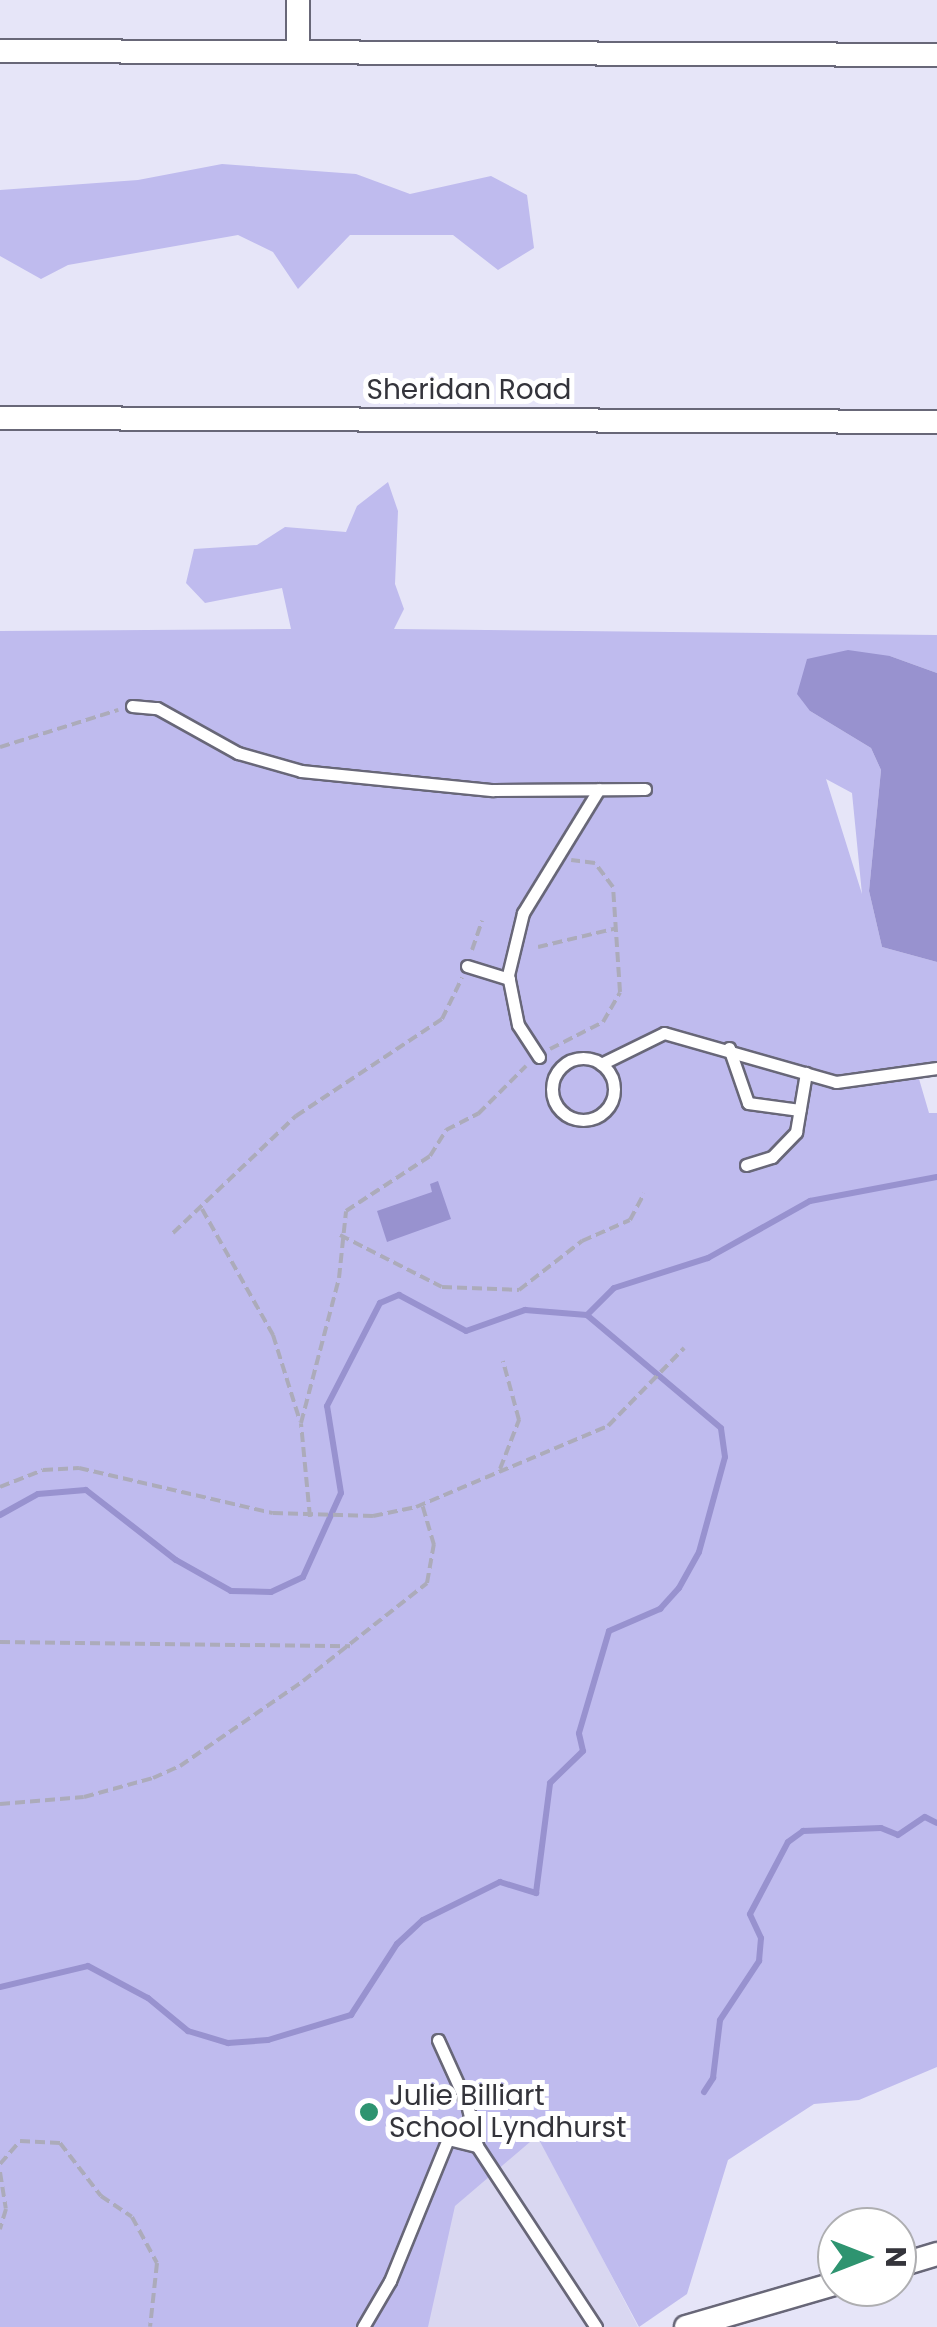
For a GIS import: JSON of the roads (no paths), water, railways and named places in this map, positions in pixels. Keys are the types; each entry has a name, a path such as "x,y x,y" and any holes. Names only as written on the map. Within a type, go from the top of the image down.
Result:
{"street":[{"path":"298,0 298,52"},
{"path":"0,51 937,56"},
{"name":"Sheridan Road","path":"0,418 937,422"},
{"path":"686,2327 743,2319 817,2291"}],"lane":[{"path":"132,706 156,708 238,754 284,768 494,790 645,789"},
{"path":"539,1056 518,1025 509,978 523,913 600,790"},
{"path":"467,966 509,978"},
{"path":"601,1064 614,1084 611,1104 596,1118 567,1116 552,1091 558,1072 574,1059 601,1064 664,1032 836,1082 937,1068"},
{"path":"729,1048 748,1103 800,1110"},
{"path":"746,1165 785,1148 800,1110 806,1072"},
{"path":"438,2040 467,2104 477,2146 596,2327"},
{"path":"364,2327 390,2281 448,2138 477,2146"}],"waterway":[{"path":"0,1987 88,1966 148,1998 188,2031 228,2043 268,2040 351,2015 397,1944 423,1920 500,1882 536,1893 550,1783 583,1751 579,1733 609,1631 660,1609 679,1588 699,1552 725,1457 721,1428 587,1315 614,1288 708,1258 810,1201 937,1177"},
{"path":"0,1515 38,1494 86,1490 176,1560 231,1591 271,1592 303,1577 341,1493 327,1406 380,1303 399,1295 466,1331 525,1310 587,1315"},
{"path":"704,2092 713,2078 720,2020 759,1961 761,1938 750,1914 788,1842 803,1831 881,1828 898,1835 925,1817 937,1823"}],"place":[{"name":"Julie Billiart School Lyndhurst","path":"369,2112"}]}
